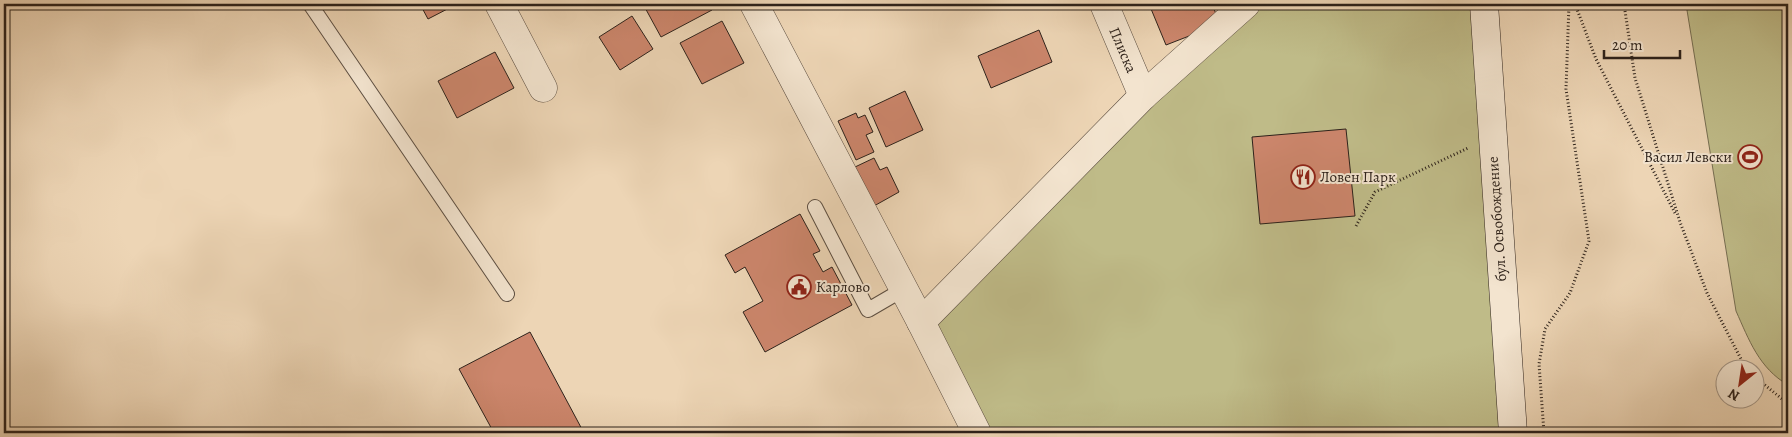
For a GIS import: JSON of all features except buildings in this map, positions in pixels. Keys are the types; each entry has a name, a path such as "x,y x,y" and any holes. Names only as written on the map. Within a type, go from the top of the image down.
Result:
{"street":[{"path":"499,4 543,88"},
{"path":"754,4 904,289 977,433"},
{"name":"Плиска","path":"1104,4 1143,96"},
{"name":"бул. Освобождение","path":"1484,4 1513,433"},
{"path":"921,322 1143,96 1232,9"}],"lane":[{"path":"310,4 507,294"},
{"path":"815,207 868,310 904,289"}],"path":[{"path":"1544,433 1539,364 1545,329 1570,293 1588,241 1566,89 1569,4"},
{"path":"1575,4 1596,59 1680,222"},
{"path":"1624,4 1635,78 1680,222 1707,293 1741,360"},
{"path":"1356,226 1375,192 1464,150"},
{"path":"1764,384 1788,404"}],"shaded area":[{"path":"1246,4 1484,4 1513,433 977,433 921,322"},
{"name":"Васил Левски","path":"1686,4 1788,4 1788,385 1769,370 1764,364 1764,360 1761,360 1736,311"}],"place":[{"name":"Васил Левски","path":"1750,157"},
{"name":"Ловен Парк","path":"1303,177"},
{"name":"Карлово","path":"799,287"}]}
